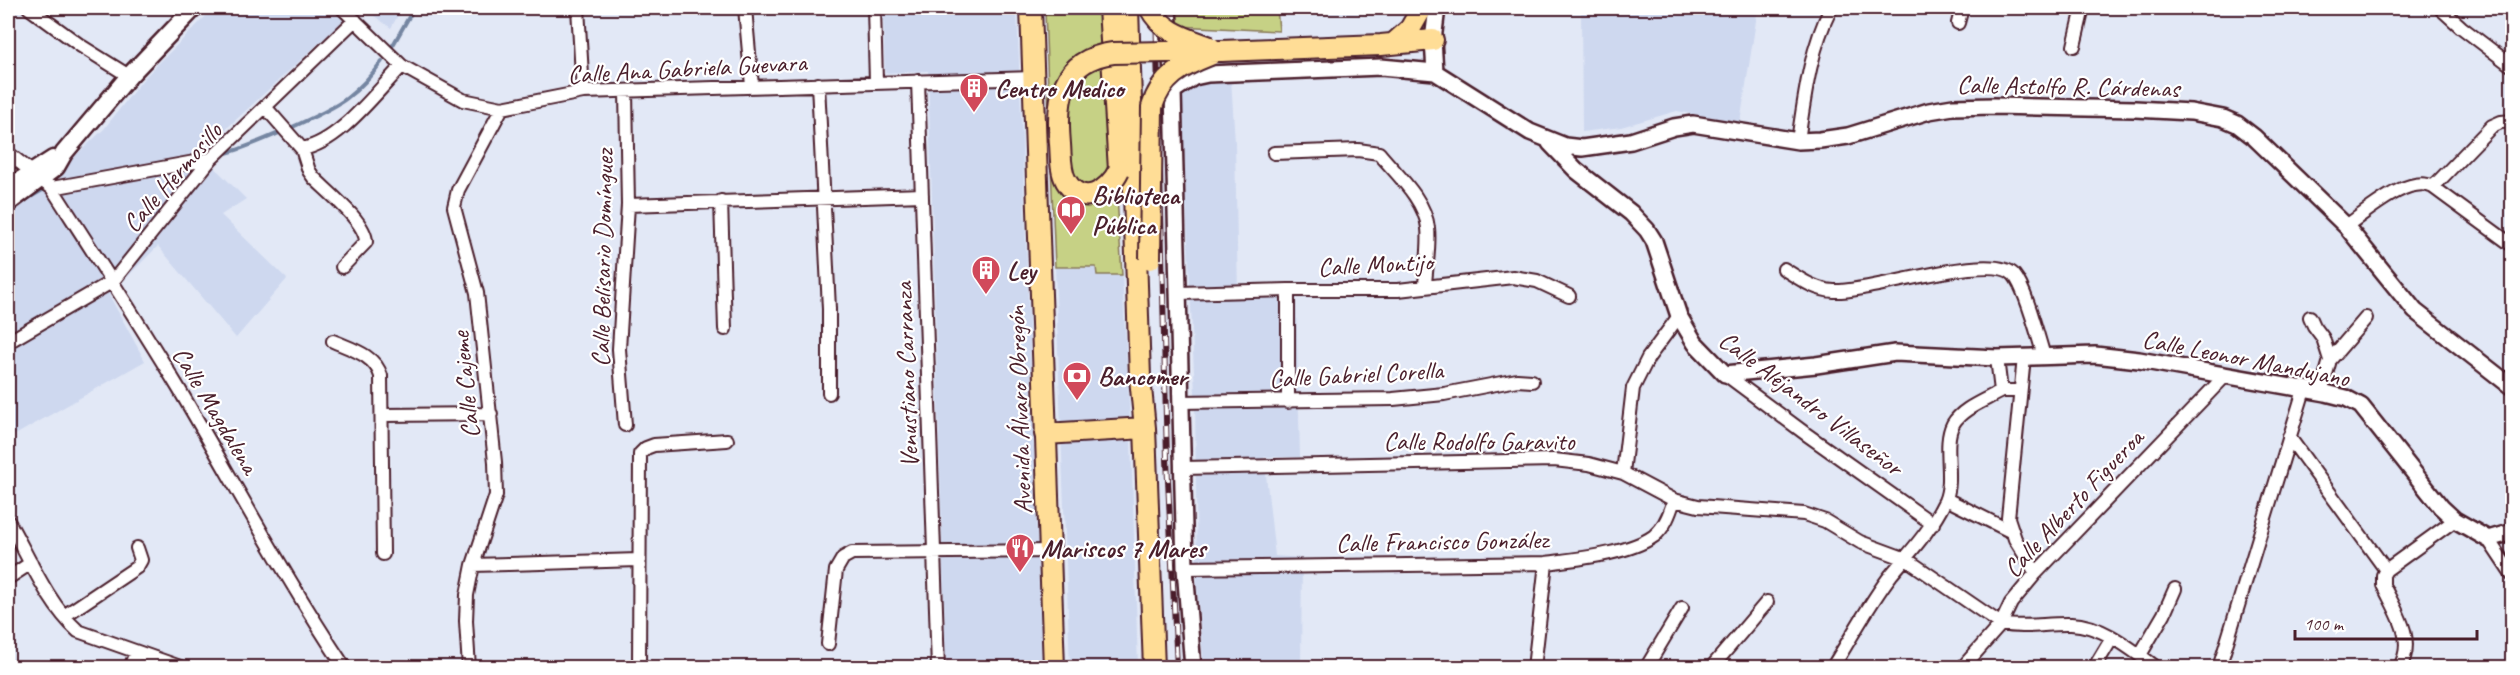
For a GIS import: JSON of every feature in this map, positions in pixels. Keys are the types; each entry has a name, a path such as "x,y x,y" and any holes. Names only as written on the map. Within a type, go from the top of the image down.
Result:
{"highway":[{"name":"Avenida Álvaro Obregón","path":"1032,8 1054,668"},
{"path":"1109,8 1119,170 1111,184 1095,195 1085,195 1074,190 1067,183 1062,172 1060,104 1069,76 1080,64 1096,55 1113,53 1387,45 1433,40"},
{"path":"1128,8 1140,378 1145,428 1154,668"},
{"path":"1150,8 1154,16 1174,33 1221,51"},
{"path":"1387,45 1432,10"},
{"path":"1140,378 1147,335 1150,259 1150,119 1155,94 1162,83 1180,68 1221,51"},
{"path":"1045,434 1145,428"}],"main road":[{"path":"8,203 64,153 129,76 194,8"}],"street":[{"path":"28,8 81,46 129,76"},
{"name":"Calle Ana Gabriela Guevara","path":"342,8 402,66 463,100 502,108 583,92 1033,78"},
{"path":"578,8 583,92"},
{"path":"743,8 752,86"},
{"path":"874,8 876,82"},
{"path":"1168,8 1173,91 1185,568 1193,668"},
{"path":"1798,141 1810,65 1819,35 1831,8"},
{"path":"1958,23 1962,8"},
{"path":"2074,46 2083,8"},
{"path":"2440,8 2512,66"},
{"path":"1432,10 1435,72"},
{"name":"Calle Hermosillo","path":"8,342 113,281 212,159 355,20"},
{"path":"302,149 316,146 333,135 402,66"},
{"name":"Calle Astolfo R. Cárdenas","path":"1173,91 1194,77 1208,74 1381,67 1435,72 1530,132 1566,146 1597,147 1631,141 1674,127 1693,124 1798,141 1848,136 1929,111 1953,107 2135,109 2207,114 2237,124 2254,137 2346,226 2415,311 2512,387"},
{"name":"Venustiano Carranza","path":"918,81 938,668"},
{"path":"818,84 829,309 829,393"},
{"name":"Calle Belisario Domínguez","path":"625,424 619,349 628,205 626,92"},
{"path":"266,108 302,149 309,171 355,219 366,236 366,242 342,267"},
{"name":"Calle Cajeme","path":"469,668 467,595 473,566 496,495 491,414 477,293 454,207 458,190 502,108"},
{"path":"2433,187 2492,126 2512,121"},
{"name":"Calle Alejandro Villaseñor","path":"1548,140 1576,170 1631,213 1647,230 1654,241 1679,316 1695,343 1725,374 1933,524"},
{"path":"1274,153 1358,150 1379,153 1410,190 1423,210 1428,228 1425,285"},
{"name":"Calle Magdalena","path":"8,153 30,183 113,281 281,567 345,668"},
{"path":"30,183 212,159"},
{"path":"2346,226 2406,186 2427,184 2512,248"},
{"path":"628,205 922,195"},
{"path":"721,201 725,329"},
{"path":"1784,269 1813,286 1833,291 1885,285 1966,269 1996,266 2006,268 2013,274 2020,286 2044,356"},
{"name":"Calle Montijo","path":"1179,293 1398,290 1425,285 1513,277 1537,281 1569,296"},
{"path":"1288,290 1288,402"},
{"path":"1623,473 1633,388 1644,365 1679,316"},
{"path":"2310,317 2323,338 2330,360"},
{"path":"2321,392 2330,360 2366,318"},
{"path":"333,341 367,357 379,368 383,415 383,554"},
{"name":"Calle Leonor Mandujano","path":"1725,374 1816,365 1895,353 1997,358 2106,357 2226,375 2340,396 2361,406 2427,490 2455,520 2488,539 2512,575"},
{"path":"2024,357 2008,507 2012,532 2036,573"},
{"path":"1997,358 2001,390"},
{"name":"Calle Alberto Figueroa","path":"1962,668 2001,624 2011,603 2036,573 2226,375"},
{"name":"Calle Gabriel Corella","path":"1180,402 1393,399 1444,394 1517,380 1532,381"},
{"path":"1832,668 1881,589 1933,524 1946,499 1953,425 1966,411 2001,390 2020,391"},
{"path":"2219,668 2304,390"},
{"path":"383,415 491,414"},
{"path":"2289,437 2386,570"},
{"path":"639,668 639,454 654,445 727,440"},
{"name":"Calle Rodolfo Garavito","path":"1182,468 1554,460 1589,464 1623,473 1674,500 1698,506 1804,514 1825,521 1860,542 1906,559 2001,624"},
{"path":"1946,499 2012,532"},
{"name":"Calle Francisco González","path":"1185,568 1546,563 1622,550 1653,536 1669,516 1674,500"},
{"path":"2399,668 2408,647 2384,585 2383,575 2386,570 2455,520"},
{"path":"8,521 64,616 78,631 183,668"},
{"path":"2488,539 2512,532"},
{"path":"64,616 137,567 141,562 137,548"},
{"path":"828,644 836,570 843,558 852,553 865,551 934,554 1051,550"},
{"path":"473,566 638,560"},
{"path":"8,578 32,562"},
{"path":"1534,668 1546,563"},
{"path":"2140,656 2175,590"},
{"path":"1711,668 1767,603"},
{"path":"1646,668 1682,608"},
{"path":"2001,624 2018,627 2070,624 2094,628 2157,668"},
{"path":"2094,668 2112,638"},
{"path":"130,668 136,652"}],"shaded area":[{"path":"214,8 357,8 200,153 246,199 221,215 287,279 236,338 158,246 109,295 145,361 8,439 8,212 36,193 104,129 144,78"},
{"path":"363,8 402,8 391,28"},
{"path":"883,8 1017,8 1042,667 946,667 928,71 885,73"},
{"path":"1581,8 1758,8 1740,123 1677,111 1621,127 1582,132"},
{"path":"1231,78 1235,143 1238,296 1296,295 1300,457 1264,457 1275,556 1302,558 1301,667 1204,667 1197,590 1195,394 1181,91 1201,80"},
{"path":"1097,267 1097,275 1122,275 1131,439 1138,667 1070,667 1055,268"}],"green space":[{"path":"1047,8 1105,8 1122,275 1097,275 1096,267 1055,267 1045,11"},
{"path":"1177,8 1277,8 1279,31 1178,26"}],"waterway":[{"path":"393,45 414,8"},
{"path":"221,154 266,139 338,104 361,86 382,61"},
{"path":"27,199 46,188"}],"railway":[{"path":"1156,8 1167,459 1177,668"}],"place":[{"name":"Centro Medico","path":"974,114"},
{"name":"Biblioteca Pública","path":"1071,236"},
{"name":"Ley","path":"986,296"},
{"name":"Bancomer","path":"1077,402"},
{"name":"Mariscos 7 Mares","path":"1020,574"}]}
